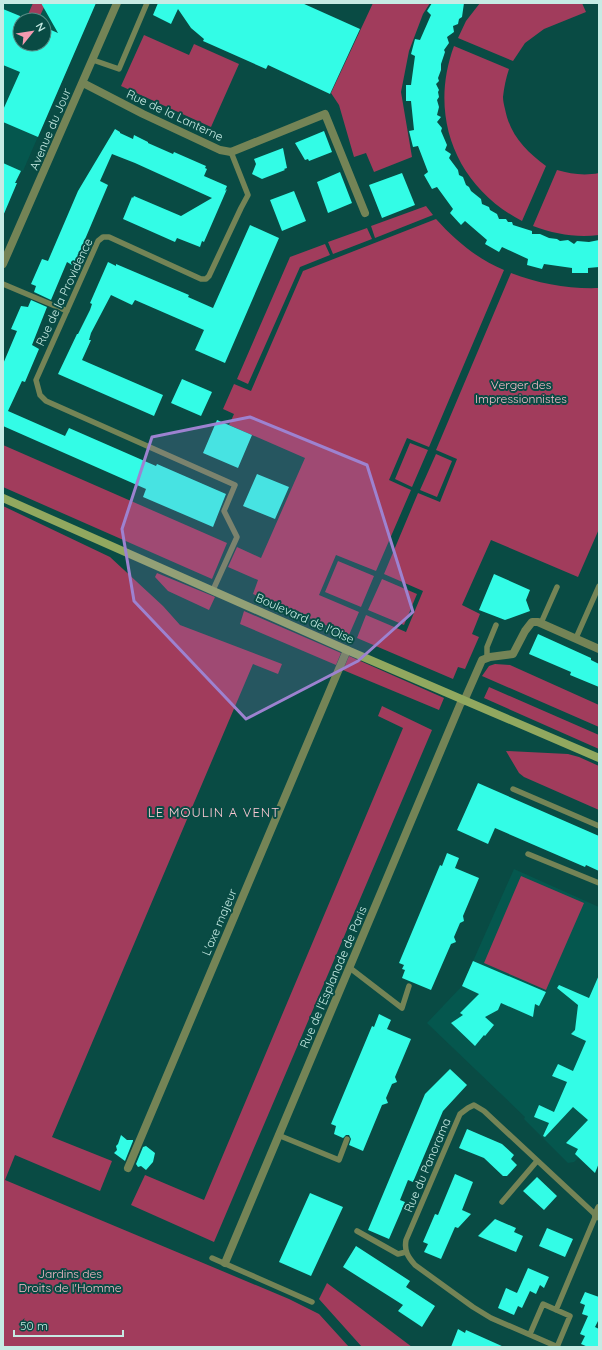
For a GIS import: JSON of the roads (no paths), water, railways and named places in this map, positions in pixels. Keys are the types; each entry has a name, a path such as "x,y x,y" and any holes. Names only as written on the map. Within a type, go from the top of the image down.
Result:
{"main road":[{"name":"Boulevard de l'Oise","path":"3,498 347,650 599,758"}],"street":[{"name":"Avenue du Jour","path":"3,264 117,3"},
{"name":"Rue de la Lanterne","path":"83,83 167,126 220,150 231,152 325,114 365,213"},
{"path":"487,657 513,654 525,631 530,624 535,622 541,623 599,649"},
{"name":"L'axe majeur","path":"128,1168 347,650"},
{"name":"Rue de l'Esplanade de Paris","path":"225,1263 463,700 481,662 487,657"}],"lane":[{"path":"93,60 119,69 147,3"},
{"name":"Rue de la Providence","path":"213,590 237,537 224,511 235,485 46,402 41,398 37,390 36,380 98,241 103,237 109,237 201,279 206,279 209,276 240,208 248,195 231,152"},
{"path":"3,284 67,311"},
{"path":"576,638 599,586"},
{"path":"541,623 557,587"},
{"path":"487,657 487,647 496,625"},
{"path":"513,789 599,826"},
{"path":"528,854 599,883"},
{"path":"350,968 402,1008 409,986"},
{"name":"Rue du Panorama","path":"406,1252 405,1246 409,1233 460,1114 474,1105 484,1111 537,1161 598,1214 556,1310"},
{"path":"278,1135 339,1160 347,1139"},
{"path":"502,1202 537,1161"},
{"path":"357,1231 398,1254 406,1252 409,1259 416,1265 473,1307 491,1318 557,1347 570,1316 543,1304 530,1334"},
{"path":"212,1258 312,1302"}],"district":[{"name":"LE MOULIN A VENT","path":"214,812"}],"park label":[{"name":"Verger des Impressionnistes","path":"521,391"},
{"name":"Jardins des Droits de l'Homme","path":"70,1280"}]}
